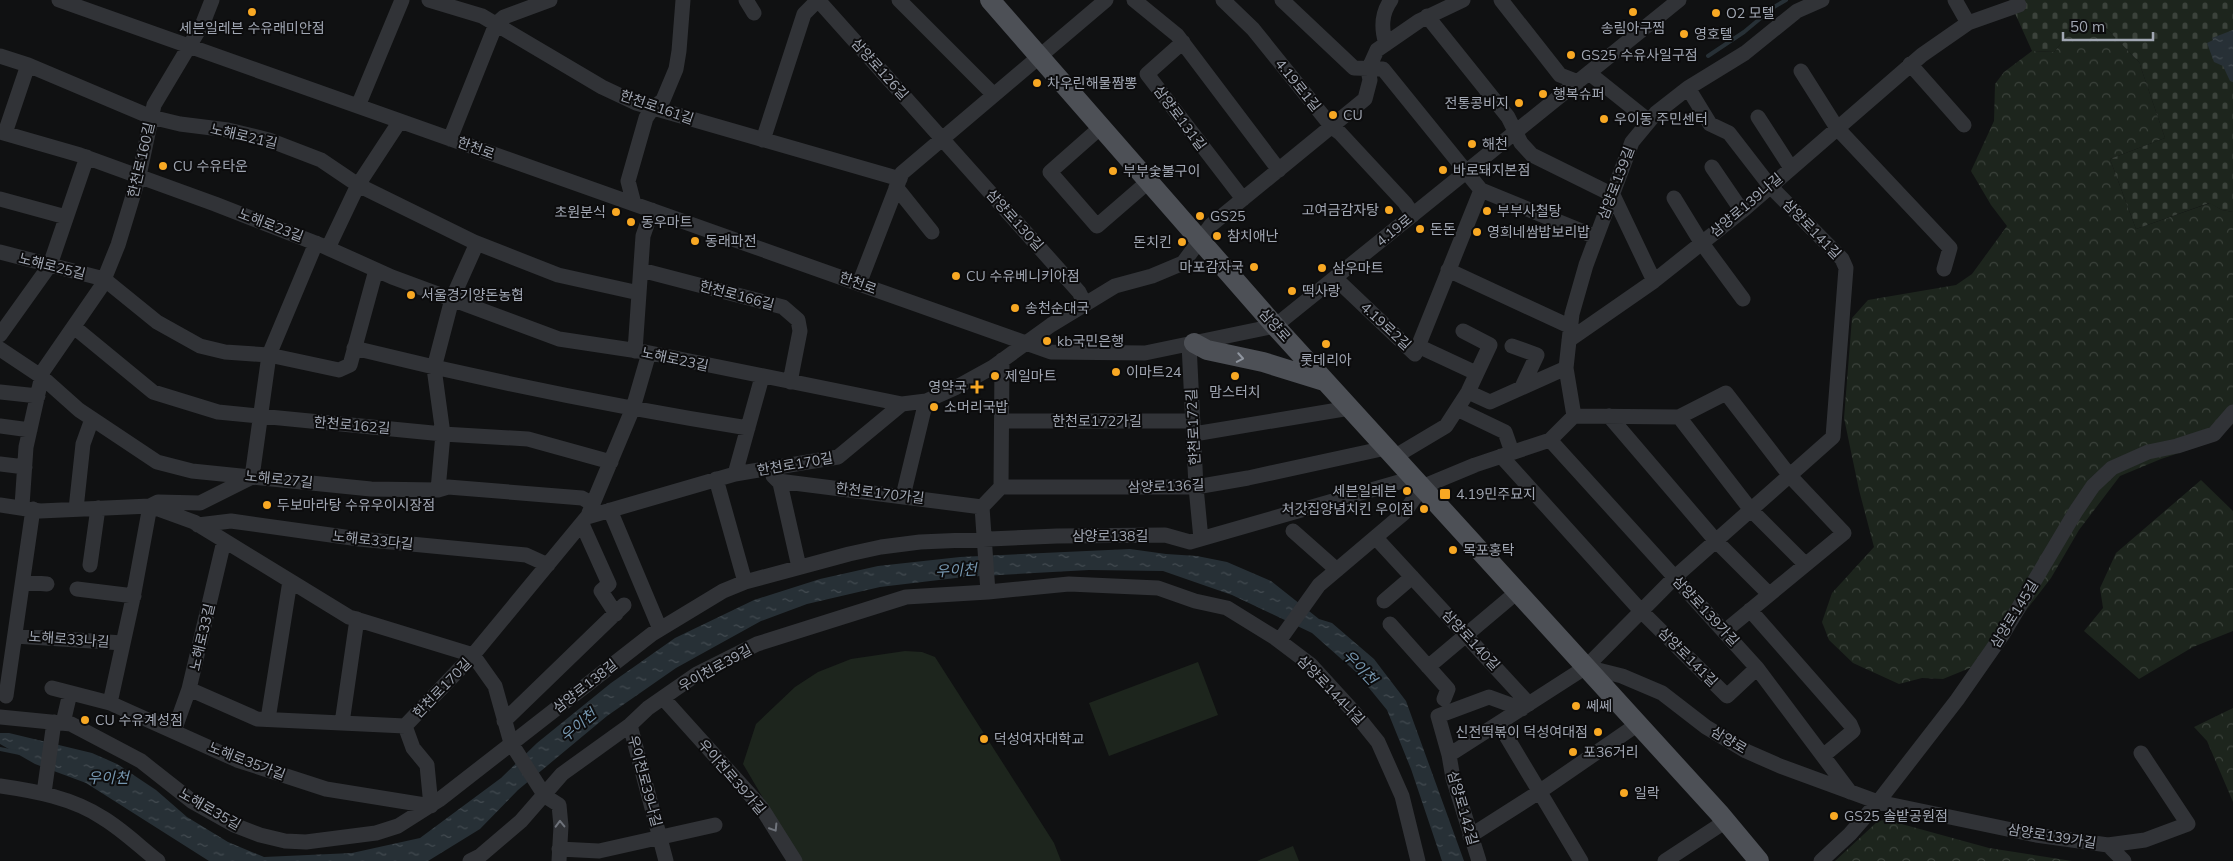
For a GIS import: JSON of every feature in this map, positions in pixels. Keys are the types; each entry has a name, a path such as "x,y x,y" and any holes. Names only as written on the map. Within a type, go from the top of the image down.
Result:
{"main road":[{"name":"삼양로","path":"990,0 1275,326 1726,821 1759,861"},
{"path":"1192,344 1207,350 1263,362 1325,381"}],"street":[{"name":"한천로","path":"59,0 1051,352 1145,353 1275,326"},
{"name":"한천로160길","path":"27,508 25,467 30,430 43,372 101,287 118,245 139,176 154,104 202,22 212,0"},
{"path":"358,106 402,0"},
{"name":"한천로161길","path":"429,0 482,16 602,87 652,108 763,140 898,183"},
{"path":"496,24 504,17 550,0"},
{"path":"634,204 628,181 646,118 652,108 663,100 676,69 683,0"},
{"name":"삼양로126길","path":"763,140 804,14 818,0 942,139"},
{"path":"899,0 994,95"},
{"path":"858,284 902,173 1106,0"},
{"path":"1134,0 1177,34 1279,170"},
{"name":"4.19로1길","path":"1223,0 1253,29 1332,127 1340,133 1405,203 1413,215"},
{"path":"1282,0 1354,68 1368,70 1383,69 1481,190 1596,237"},
{"path":"902,404 926,401 955,388 1002,360 1115,286 1152,276 1183,263 1211,225 1365,99 1370,80 1368,70 1377,50 1427,16 1463,0"},
{"path":"1501,0 1560,75 1583,77 1649,121"},
{"name":"4.19로","path":"1275,326 1679,0"},
{"name":"삼양로139길","path":"1574,416 1566,368 1570,334 1581,281 1632,142 1656,113 1688,88 1745,53 1797,11 1822,0"},
{"path":"1955,0 1968,23"},
{"path":"1386,44 1382,31 1384,10 1388,1"},
{"name":"삼양로139나길","path":"1570,334 1654,281 1742,211 1910,64 1968,23 2019,5"},
{"path":"1427,16 1508,117 1517,131 1521,143 1532,155 1612,195 1654,281"},
{"name":"한천로","path":"450,139 496,24"},
{"name":"삼양로131길","path":"1183,42 1147,74 1243,200"},
{"name":"노해로21길","path":"0,56 28,65 151,117 180,124 228,130 269,140 321,160 358,185 477,243 558,275 639,293"},
{"path":"1910,64 1964,125"},
{"path":"3,132 28,65"},
{"path":"1801,71 1837,128 1950,248 1944,269"},
{"name":"삼양로141길","path":"1586,667 1675,577 1834,437 1846,268 1842,259 1770,186 1738,143 1728,133 1710,124 1688,88"},
{"path":"1758,117 1791,168"},
{"path":"150,506 158,502 200,503 252,477 269,355 322,246 358,185 400,121"},
{"path":"1101,127 1050,172 1097,226 1149,182"},
{"name":"노해로23길","path":"3,132 139,176 322,246 452,300 559,339 642,352 902,404"},
{"name":"삼양로130길","path":"942,139 1079,292 1085,304"},
{"path":"0,335 50,265 87,158"},
{"path":"1712,167 1742,211"},
{"path":"898,183 932,232"},
{"name":"4.19로2길","path":"1335,278 1415,354 1481,190"},
{"path":"1674,198 1701,242 1743,299"},
{"path":"0,199 66,217"},
{"path":"504,721 620,610 601,591 609,584 587,515 633,408 642,352 639,293 643,236 652,210"},
{"path":"438,490 443,434 434,368 452,300 477,243"},
{"name":"노해로25길","path":"0,252 104,279"},
{"path":"104,279 158,322 200,346 225,352 269,355 339,370 350,365 376,270"},
{"name":"한천로166길","path":"640,270 783,307 798,320 800,331 790,382"},
{"path":"1448,270 1570,334"},
{"path":"74,327 154,392 218,412 261,416"},
{"path":"1390,452 1446,426 1468,392 1490,345 1463,332"},
{"name":"한천로172길","path":"1192,344 1193,428 1201,539"},
{"path":"1418,346 1476,373"},
{"path":"1512,346 1537,355 1522,387"},
{"path":"354,348 434,368 633,408 748,428"},
{"name":"노해로27길","path":"0,349 42,377 92,419 157,462 192,471 371,489 438,490 448,487 582,498 587,515"},
{"path":"988,592 982,507 1001,488 1002,360"},
{"path":"1468,392 1490,402 1566,368"},
{"name":"한천로170길","path":"735,474 762,377"},
{"path":"0,392 38,396"},
{"path":"1279,641 1319,585 1404,513 1418,483 1550,440 1574,416 1679,417 1726,393 1790,476 1844,533 1725,631"},
{"path":"903,496 926,401"},
{"name":"한천로170길","path":"189,689 258,718 405,726 473,655 587,515 735,474 838,457 902,404"},
{"path":"1193,428 1350,408"},
{"path":"1457,408 1505,432 1507,454 1642,611"},
{"name":"삼양로145길","path":"1821,861 1850,834 1878,802 1957,700 2003,634 2076,511 2093,486 2112,468 2148,452 2177,446 2214,434 2233,412"},
{"name":"한천로162길","path":"261,416 443,434"},
{"path":"1609,416 1716,540 1769,594"},
{"path":"1679,417 1751,510 1805,564"},
{"path":"76,509 83,444 92,419"},
{"name":"한천로172가길","path":"1002,421 1193,428"},
{"path":"0,426 30,430"},
{"path":"443,434 528,439 611,462"},
{"name":"삼양로139가길","path":"1550,440 1757,668 1850,792"},
{"name":"삼양로136길","path":"1001,488 1196,487 1390,452"},
{"path":"0,464 25,467"},
{"path":"766,469 778,481 799,566"},
{"path":"716,479 745,582"},
{"name":"한천로170가길","path":"778,481 982,507"},
{"name":"삼양로138길","path":"511,743 660,629 723,592 745,582 799,566 880,547 920,542 1057,536 1166,536 1190,542 1418,483"},
{"path":"0,505 40,510 150,506 198,525 349,617 473,655 495,686 511,743 545,796 559,804 559,855"},
{"path":"110,703 134,596 150,506"},
{"name":"노해로33나길","path":"3,695 15,636 23,582 27,508"},
{"path":"90,565 98,508"},
{"path":"610,510 660,629"},
{"name":"노해로33다길","path":"198,525 231,520 359,539 526,555 548,565"},
{"path":"1293,531 1337,570"},
{"name":"삼양로140길","path":"1376,538 1466,635 1525,706"},
{"name":"노해로33길","path":"174,731 189,689 224,541"},
{"path":"1384,602 1412,577"},
{"path":"268,719 290,581"},
{"path":"23,582 47,584"},
{"name":"삼양로144나길","path":"988,592 1070,584 1158,588 1195,601 1227,608 1279,641 1311,665 1353,710 1378,742 1402,796 1418,861"},
{"path":"77,589 134,596"},
{"name":"우이천로39길","path":"470,861 480,856 521,822 562,774 697,674 757,644 906,597 988,592"},
{"path":"1428,668 1517,592"},
{"path":"1750,610 1850,724 1853,731 1823,756"},
{"name":"삼양로141길","path":"1642,611 1727,696 1757,668"},
{"path":"342,723 357,619"},
{"path":"1390,624 1448,689 1444,699"},
{"name":"노해로33나길","path":"15,636 123,643"},
{"name":"삼양로","path":"1586,667 1622,676 1662,693 1706,726 1746,751 1780,766 1878,802"},
{"name":"삼양로142길","path":"1479,861 1453,778 1449,754 1586,667"},
{"name":"노해로35가길","path":"52,688 110,703 237,760 326,789 431,806"},
{"path":"44,790 57,725 70,692"},
{"path":"3,695 18,718"},
{"name":"우이천로39가길","path":"663,698 761,807 795,861"},
{"path":"1449,754 1438,716 1489,698 1525,706"},
{"name":"노해로35길","path":"0,717 18,718 57,725 71,724 141,762 193,802 234,826 285,841 306,842 376,833 398,826 431,806 511,743"},
{"path":"1499,724 1582,861"},
{"path":"1470,836 1539,792 1638,724"},
{"name":"우이천로39나길","path":"630,725 660,836"},
{"path":"405,726 413,748 426,765 431,806"},
{"name":"삼양로139가길","path":"1878,802 2036,836 2108,845 2145,840 2188,824 2141,753"},
{"path":"0,786 44,790 103,817 158,861"},
{"path":"1665,861 1726,821"},
{"name":"우이천로39나길","path":"559,855 599,851 715,825"},
{"path":"660,836 666,861"},
{"name":"삼양로139가길","path":"2108,845 2124,861"}],"green space":[{"path":"2009,0 2233,0 2233,212 2222,210 2209,203 2136,229 2110,159 2165,138 2139,62 2103,25 2069,33 2054,52 2032,51"},
{"path":"2103,25 2139,62 2165,138 2110,159 2136,229 2210,203 2222,210 2233,212 2233,424 2215,441 2161,459 2120,476 2079,530 2051,578 1987,661 1943,679 1922,678 1899,684 1853,663 1829,640 1822,622 1832,593 1874,547 1859,490 1844,418 1852,318 1868,300 1956,285 1972,274 2007,226 1991,205 1971,171 1994,121 1995,84 2004,72 2032,51 2054,52 2069,33"},
{"path":"2201,480 2233,511 2233,631 2193,647 2139,679 2084,631 2103,608 2100,588 2116,553"},
{"path":"905,651 922,652 935,657 1054,843 1061,861 800,861 743,764 756,724 795,687 818,672 851,659"},
{"path":"1198,662 1218,715 1109,756 1089,703"},
{"path":"2233,708 2233,802 2207,741 2194,727"},
{"path":"1887,820 1989,848 2072,861 1835,861 1878,821"},
{"path":"1293,846 1299,861 1257,861"}],"water":[{"path":"2233,30 2233,82 2230,81 2223,66 2214,62 2207,43 2213,40 2212,38"},
{"name":"우이천","path":"1130,549 1197,556 1227,562 1271,581 1319,619 1332,623 1374,659 1406,701 1464,861 1442,861 1411,769 1387,710 1356,672 1312,633 1232,595 1163,571 1089,570 964,577 880,587 807,604 761,621 676,668 607,716 518,790 480,829 428,861 209,861 86,783 35,764 0,744 0,733 9,733 92,753 117,764 156,790 187,817 228,842 264,857 352,853 420,838 501,778 537,743 611,683 675,638 754,600 820,579 878,566 960,557"}],"waterway":[{"path":"1708,56 1786,0"},
{"name":"우이천","path":"0,749 20,753"}],"place":[{"name":"세븐일레븐 수유래미안점","path":"252,12"},
{"name":"송림아구찜","path":"1633,12"},
{"name":"O2 모텔","path":"1716,13"},
{"name":"영호텔","path":"1684,34"},
{"name":"GS25 수유사일구점","path":"1571,55"},
{"name":"차우린해물짬뽕","path":"1037,83"},
{"name":"행복슈퍼","path":"1543,94"},
{"name":"전통콩비지","path":"1519,103"},
{"name":"CU","path":"1333,115"},
{"name":"우이동 주민센터","path":"1604,119"},
{"name":"해천","path":"1472,144"},
{"name":"CU 수유타운","path":"163,166"},
{"name":"바로돼지본점","path":"1443,170"},
{"name":"부부숯불구이","path":"1113,171"},
{"name":"고여금감자탕","path":"1389,210"},
{"name":"부부사철탕","path":"1487,211"},
{"name":"초원분식","path":"616,212"},
{"name":"GS25","path":"1200,216"},
{"name":"동우마트","path":"631,222"},
{"name":"돈돈","path":"1420,229"},
{"name":"영희네쌈밥보리밥","path":"1477,232"},
{"name":"참치애난","path":"1217,236"},
{"name":"동래파전","path":"695,241"},
{"name":"돈치킨","path":"1182,242"},
{"name":"마포감자국","path":"1254,267"},
{"name":"삼우마트","path":"1322,268"},
{"name":"CU 수유베니키아점","path":"956,276"},
{"name":"떡사랑","path":"1292,291"},
{"name":"서울경기양돈농협","path":"411,295"},
{"name":"송천순대국","path":"1015,308"},
{"name":"kb국민은행","path":"1047,341"},
{"name":"롯데리아","path":"1326,344"},
{"name":"이마트24","path":"1116,372"},
{"name":"제일마트","path":"995,376"},
{"name":"맘스터치","path":"1235,376"},
{"name":"영약국","path":"977,387"},
{"name":"소머리국밥","path":"934,407"},
{"name":"세븐일레븐","path":"1407,491"},
{"name":"4.19민주묘지","path":"1445,494"},
{"name":"두보마라탕 수유우이시장점","path":"267,505"},
{"name":"처갓집양념치킨 우이점","path":"1424,509"},
{"name":"목포홍탁","path":"1453,550"},
{"name":"쎄쎄","path":"1576,706"},
{"name":"CU 수유계성점","path":"85,720"},
{"name":"신전떡볶이 덕성여대점","path":"1598,732"},
{"name":"덕성여자대학교","path":"984,739"},
{"name":"포36거리","path":"1573,752"},
{"name":"일락","path":"1624,793"},
{"name":"GS25 솔밭공원점","path":"1834,816"}]}
